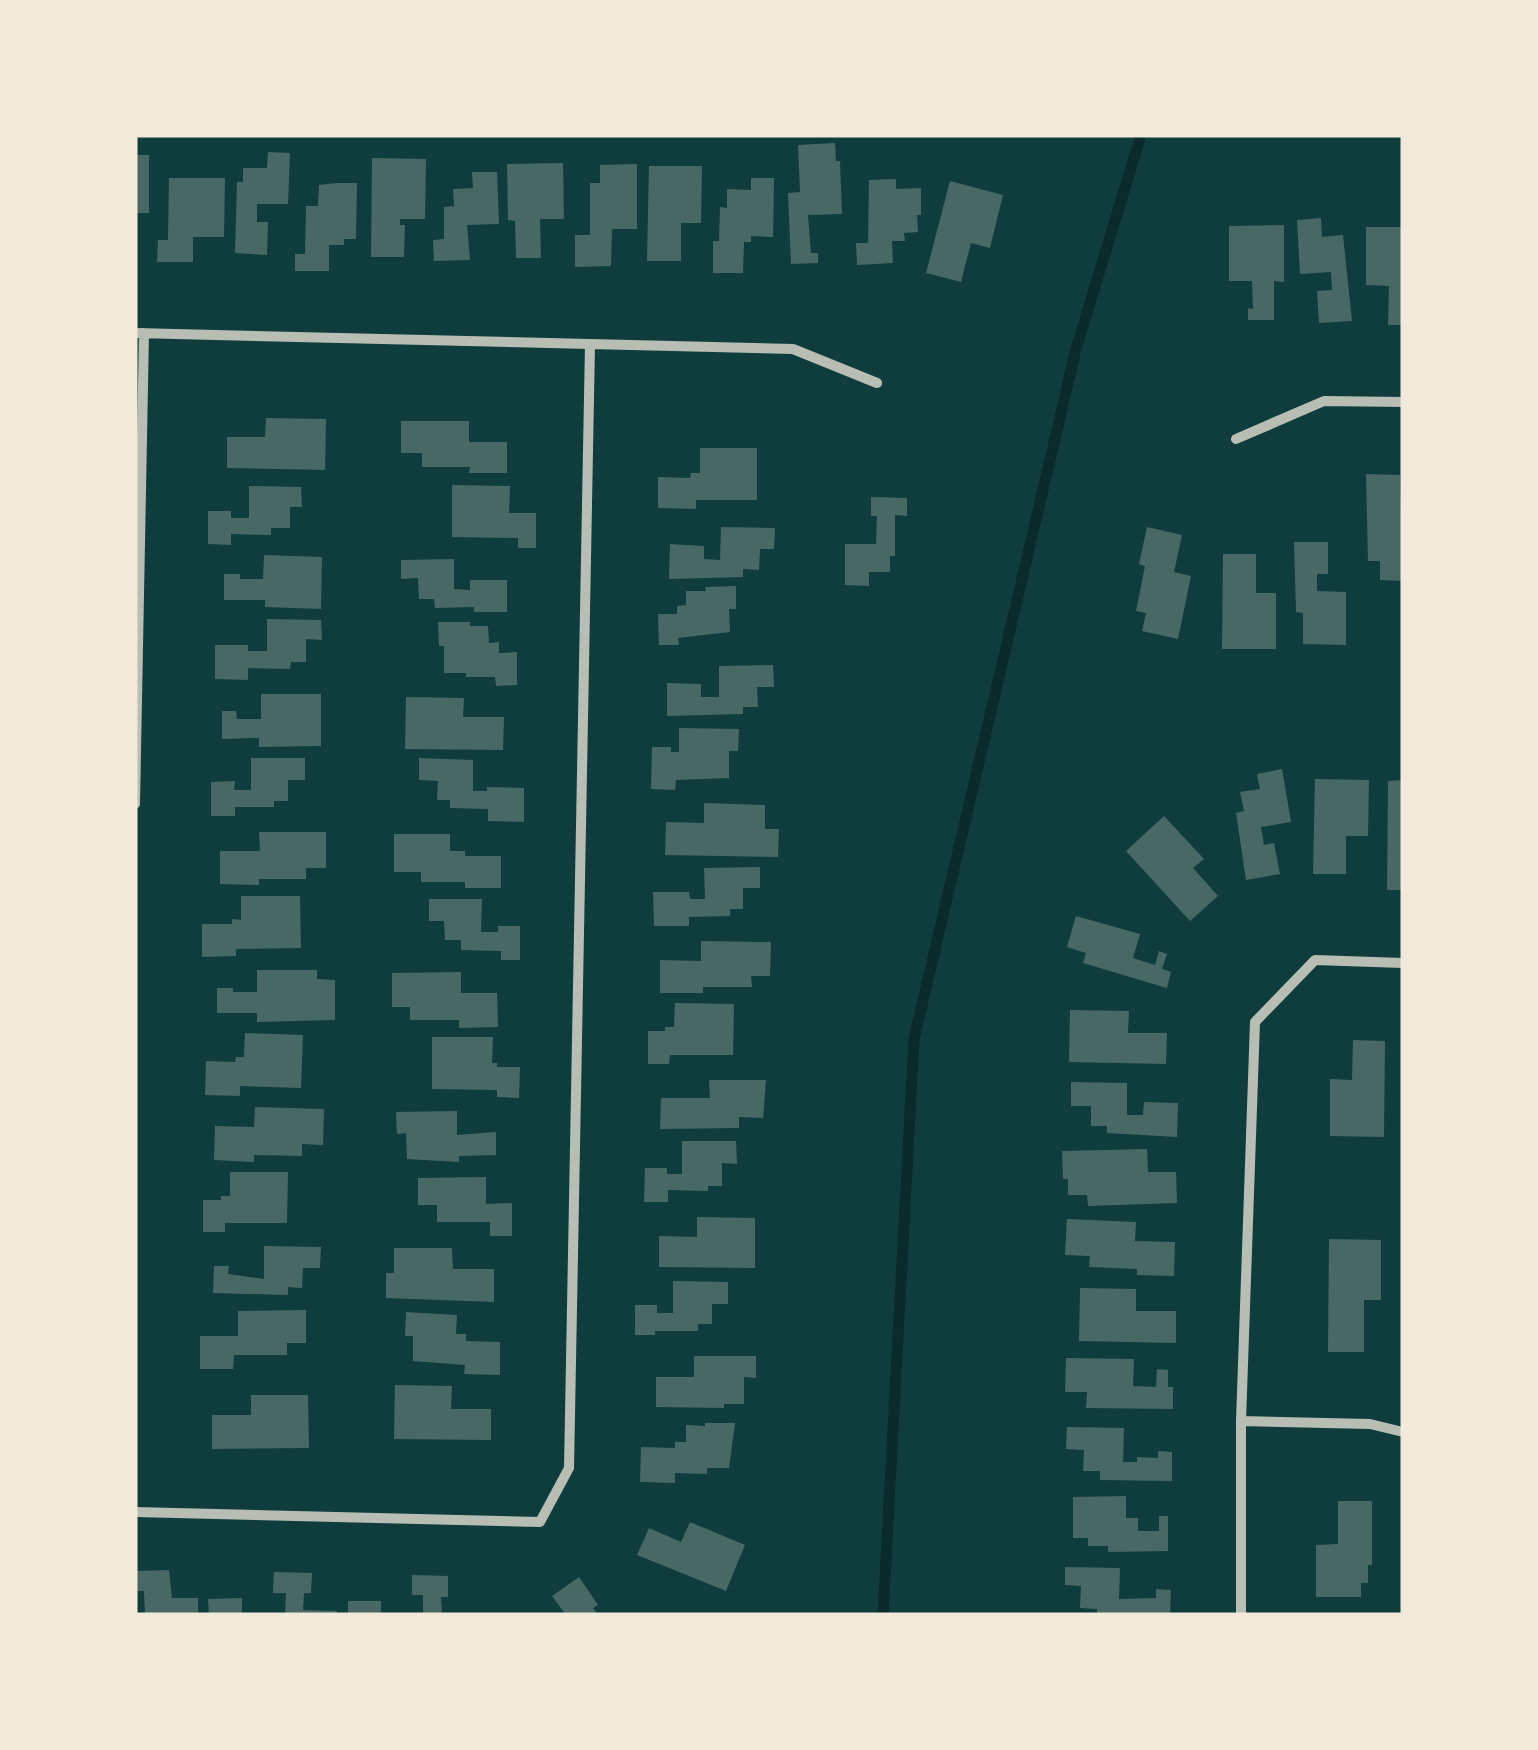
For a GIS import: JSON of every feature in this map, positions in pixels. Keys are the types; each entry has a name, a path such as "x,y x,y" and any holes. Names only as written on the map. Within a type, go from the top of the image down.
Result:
{"street":[{"path":"135,804 140,333 793,349 876,383"},
{"path":"135,1512 540,1522 569,1468 590,344"},
{"path":"1236,439 1324,401 1403,402"},
{"path":"1242,1615 1241,1422 1255,1022 1315,960 1403,963"},
{"path":"1241,1422 1370,1424 1403,1432"}],"building":[{"path":"835,143 836,161 840,161 842,214 808,215 811,253 818,253 818,263 791,264 788,193 800,192 798,145"},
{"path":"268,152 290,153 288,204 257,204 257,222 268,222 267,255 235,253 237,182 243,182 243,168 267,168"},
{"path":"135,155 149,155 149,213 135,213"},
{"path":"372,158 426,159 425,219 400,219 400,225 405,225 404,257 371,257"},
{"path":"563,163 564,219 540,219 541,258 516,258 515,221 508,220 507,164"},
{"path":"637,164 637,229 612,229 611,266 575,267 575,235 590,235 590,183 600,183 600,165"},
{"path":"649,166 702,166 701,223 681,223 681,261 647,261"},
{"path":"472,172 497,172 499,224 467,225 470,260 434,261 433,240 444,239 444,207 454,206 453,189 473,188"},
{"path":"169,178 225,178 224,237 193,237 193,262 157,262 158,240 168,240"},
{"path":"751,178 774,178 773,237 751,236 751,242 744,242 743,273 713,273 713,241 719,241 720,207 727,208 727,189 751,190"},
{"path":"896,179 896,189 921,188 918,232 904,233 905,241 892,241 893,263 857,265 856,243 868,243 869,180"},
{"path":"950,181 1003,195 990,248 971,243 961,282 926,273"},
{"path":"357,183 356,239 344,239 344,245 329,245 329,271 295,271 295,254 305,254 306,206 318,206 319,185"},
{"path":"1321,218 1322,237 1343,235 1352,321 1319,323 1317,291 1332,290 1331,272 1300,274 1297,220"},
{"path":"1284,225 1284,282 1274,281 1274,320 1248,320 1248,308 1253,309 1252,281 1229,281 1229,226"},
{"path":"1366,227 1403,227 1403,325 1388,325 1389,286 1366,285"},
{"path":"266,418 326,419 325,470 227,468 227,437 265,437"},
{"path":"401,421 469,421 469,442 507,442 507,473 469,473 470,467 422,467 422,453 401,453"},
{"path":"700,448 757,448 757,500 696,500 696,509 658,508 658,477 690,478 691,473 700,473"},
{"path":"1366,474 1400,475 1403,581 1380,580 1380,561 1368,561"},
{"path":"452,485 510,486 509,513 536,513 536,548 518,548 518,538 452,537"},
{"path":"249,486 301,487 302,507 290,507 290,528 271,528 271,535 231,534 231,545 208,544 208,511 231,511 231,518 249,518"},
{"path":"871,497 907,498 907,516 895,515 895,556 890,556 890,572 869,572 869,586 845,585 845,544 876,544 877,516 871,516"},
{"path":"721,527 775,528 774,549 760,549 759,570 743,569 743,577 669,579 670,544 704,546 704,559 720,560"},
{"path":"1147,527 1182,535 1174,572 1191,576 1178,639 1142,631 1146,613 1136,611 1145,566 1139,564"},
{"path":"1294,542 1328,542 1328,574 1317,574 1317,591 1346,592 1346,645 1303,644 1303,613 1296,612"},
{"path":"1223,554 1256,554 1256,593 1276,593 1276,649 1222,649"},
{"path":"264,555 322,557 321,609 265,607 265,600 224,600 224,574 263,579"},
{"path":"454,559 454,589 470,590 470,580 507,580 507,612 474,612 474,607 435,608 434,599 419,599 418,578 401,579 401,560"},
{"path":"736,586 736,609 729,609 730,632 678,638 679,645 659,645 658,614 677,614 677,606 686,605 686,591"},
{"path":"267,619 321,620 322,640 306,639 306,662 291,662 290,669 248,668 248,680 215,679 215,645 248,645 248,651 267,651"},
{"path":"438,622 488,626 489,643 499,642 499,653 517,652 517,685 496,686 495,677 444,673 444,646 439,646"},
{"path":"773,665 774,687 757,687 758,707 743,707 743,714 667,716 667,683 701,684 701,697 719,697 719,666"},
{"path":"261,694 321,694 321,746 259,747 259,738 222,739 222,711 236,711 237,719 261,719"},
{"path":"406,697 464,698 463,717 504,717 503,750 405,749"},
{"path":"679,728 739,729 738,751 729,751 729,778 676,780 675,790 651,789 652,747 671,747 671,752 679,752"},
{"path":"251,758 305,758 305,780 288,780 288,801 274,801 274,807 235,807 235,816 211,816 211,782 235,781 234,790 251,790"},
{"path":"419,758 473,760 473,791 487,791 487,787 524,788 524,822 488,821 488,809 450,808 450,800 437,800 438,781 419,780"},
{"path":"1282,769 1291,822 1261,827 1264,845 1274,843 1280,874 1246,880 1236,813 1244,811 1240,792 1260,789 1257,774"},
{"path":"1315,779 1369,780 1368,836 1346,836 1346,874 1313,874"},
{"path":"1403,780 1403,890 1387,890 1388,781"},
{"path":"704,803 765,805 765,829 779,829 778,857 665,855 666,822 704,823"},
{"path":"1164,816 1204,859 1193,868 1218,896 1190,921 1126,851"},
{"path":"259,832 326,832 326,868 306,868 306,879 259,879 259,885 220,884 220,851 260,851"},
{"path":"394,834 450,834 450,851 465,851 465,856 501,856 501,888 465,888 465,882 421,882 421,872 394,872"},
{"path":"760,867 760,888 743,888 743,909 730,909 730,916 689,917 689,926 654,926 653,892 689,892 690,899 705,899 704,868"},
{"path":"241,896 300,896 301,948 236,949 236,956 202,957 202,924 232,924 232,919 241,920"},
{"path":"429,899 482,899 481,932 498,932 498,926 520,926 520,960 501,960 501,951 461,950 461,940 445,940 444,921 429,921"},
{"path":"1076,916 1140,934 1133,958 1155,965 1159,951 1167,954 1162,969 1171,972 1167,988 1083,963 1086,953 1067,947"},
{"path":"701,941 771,942 770,976 751,976 752,987 703,987 703,993 660,993 660,960 701,961"},
{"path":"257,970 317,970 317,979 335,980 335,1020 257,1022 257,1013 217,1013 217,988 257,992"},
{"path":"461,972 461,993 497,993 498,1027 459,1028 459,1020 410,1020 410,1007 392,1007 392,973"},
{"path":"675,1003 734,1004 733,1055 670,1055 669,1064 648,1064 648,1031 674,1027"},
{"path":"1070,1010 1129,1011 1128,1033 1167,1033 1166,1064 1069,1062"},
{"path":"245,1033 303,1035 301,1088 240,1086 240,1096 205,1095 206,1061 235,1062 236,1057 244,1057"},
{"path":"432,1037 493,1037 492,1063 497,1063 497,1067 520,1067 519,1098 497,1097 497,1090 432,1089"},
{"path":"1353,1040 1385,1041 1384,1137 1330,1136 1330,1079 1352,1080"},
{"path":"709,1080 766,1080 763,1118 739,1117 739,1128 660,1129 661,1098 710,1098"},
{"path":"1071,1082 1127,1083 1127,1115 1143,1115 1144,1102 1178,1103 1177,1137 1107,1133 1107,1126 1091,1126 1091,1106 1071,1106"},
{"path":"255,1107 324,1109 323,1145 302,1144 302,1156 254,1155 254,1162 214,1160 215,1126 254,1127"},
{"path":"457,1111 457,1135 496,1132 496,1155 459,1156 459,1162 407,1159 406,1133 397,1134 396,1112"},
{"path":"682,1141 736,1141 737,1164 722,1163 722,1186 708,1186 708,1191 668,1190 668,1202 644,1202 645,1168 667,1168 667,1174 682,1174"},
{"path":"1147,1149 1148,1172 1176,1172 1177,1203 1088,1206 1087,1195 1068,1195 1062,1151"},
{"path":"230,1172 288,1172 287,1223 225,1223 225,1232 203,1232 203,1200 230,1196"},
{"path":"486,1177 486,1204 512,1203 512,1236 490,1236 490,1222 437,1222 437,1205 418,1205 418,1178"},
{"path":"697,1217 755,1218 755,1268 659,1267 659,1236 697,1237"},
{"path":"1067,1219 1136,1222 1135,1241 1175,1242 1174,1276 1137,1275 1137,1269 1089,1267 1090,1256 1065,1255"},
{"path":"1329,1239 1381,1240 1381,1300 1364,1300 1364,1352 1328,1352"},
{"path":"264,1246 321,1247 320,1268 303,1268 302,1288 288,1287 288,1295 213,1293 214,1266 229,1266 228,1274 264,1279"},
{"path":"394,1248 452,1248 453,1269 494,1269 494,1302 386,1298 386,1273 394,1273"},
{"path":"673,1281 728,1282 728,1304 712,1304 712,1324 698,1324 698,1331 635,1335 635,1305 657,1305 657,1313 673,1313"},
{"path":"1080,1288 1136,1289 1136,1311 1176,1311 1176,1343 1079,1341"},
{"path":"306,1310 306,1343 287,1343 287,1355 234,1355 233,1369 200,1369 200,1336 238,1336 238,1311"},
{"path":"406,1312 457,1315 456,1334 466,1334 466,1341 500,1342 500,1375 464,1374 465,1365 413,1361 413,1336 405,1336"},
{"path":"694,1356 756,1356 756,1378 744,1377 744,1404 724,1404 724,1408 656,1407 656,1377 694,1377"},
{"path":"1066,1358 1134,1359 1133,1386 1156,1387 1157,1369 1168,1370 1173,1409 1086,1408 1087,1392 1065,1392"},
{"path":"395,1385 452,1386 451,1409 491,1409 491,1440 394,1439"},
{"path":"251,1395 308,1395 309,1448 212,1449 212,1415 251,1415"},
{"path":"735,1423 729,1468 707,1468 707,1474 675,1473 675,1483 640,1482 641,1447 675,1448 675,1442 686,1442 686,1425"},
{"path":"1067,1427 1124,1428 1123,1462 1137,1462 1137,1457 1158,1458 1158,1451 1172,1452 1172,1481 1100,1480 1100,1471 1083,1471 1084,1450 1066,1449"},
{"path":"1126,1496 1126,1518 1138,1518 1138,1531 1159,1531 1159,1516 1168,1516 1168,1551 1108,1552 1108,1546 1088,1546 1088,1538 1073,1538 1073,1497"},
{"path":"1338,1501 1372,1501 1372,1565 1368,1565 1368,1583 1361,1583 1361,1597 1316,1597 1316,1545 1338,1544"},
{"path":"690,1522 745,1545 726,1591 637,1555 649,1528 681,1542"},
{"path":"1065,1567 1120,1568 1119,1599 1156,1598 1156,1589 1171,1590 1170,1615 1097,1614 1097,1609 1080,1608 1081,1586 1065,1585"},
{"path":"169,1570 172,1598 198,1598 198,1615 145,1615 144,1591 135,1591 135,1571"},
{"path":"274,1572 312,1573 311,1593 304,1593 303,1610 337,1611 337,1615 285,1615 286,1593 273,1593"},
{"path":"412,1575 448,1576 448,1597 441,1597 442,1615 423,1615 423,1595 412,1595"},
{"path":"579,1577 598,1605 593,1608 598,1615 566,1615 552,1596"},
{"path":"242,1598 242,1615 209,1615 208,1599"},
{"path":"348,1601 381,1601 381,1615 348,1615"}],"waterway":[{"path":"883,1615 914,1039 1076,349 1141,135"}]}
